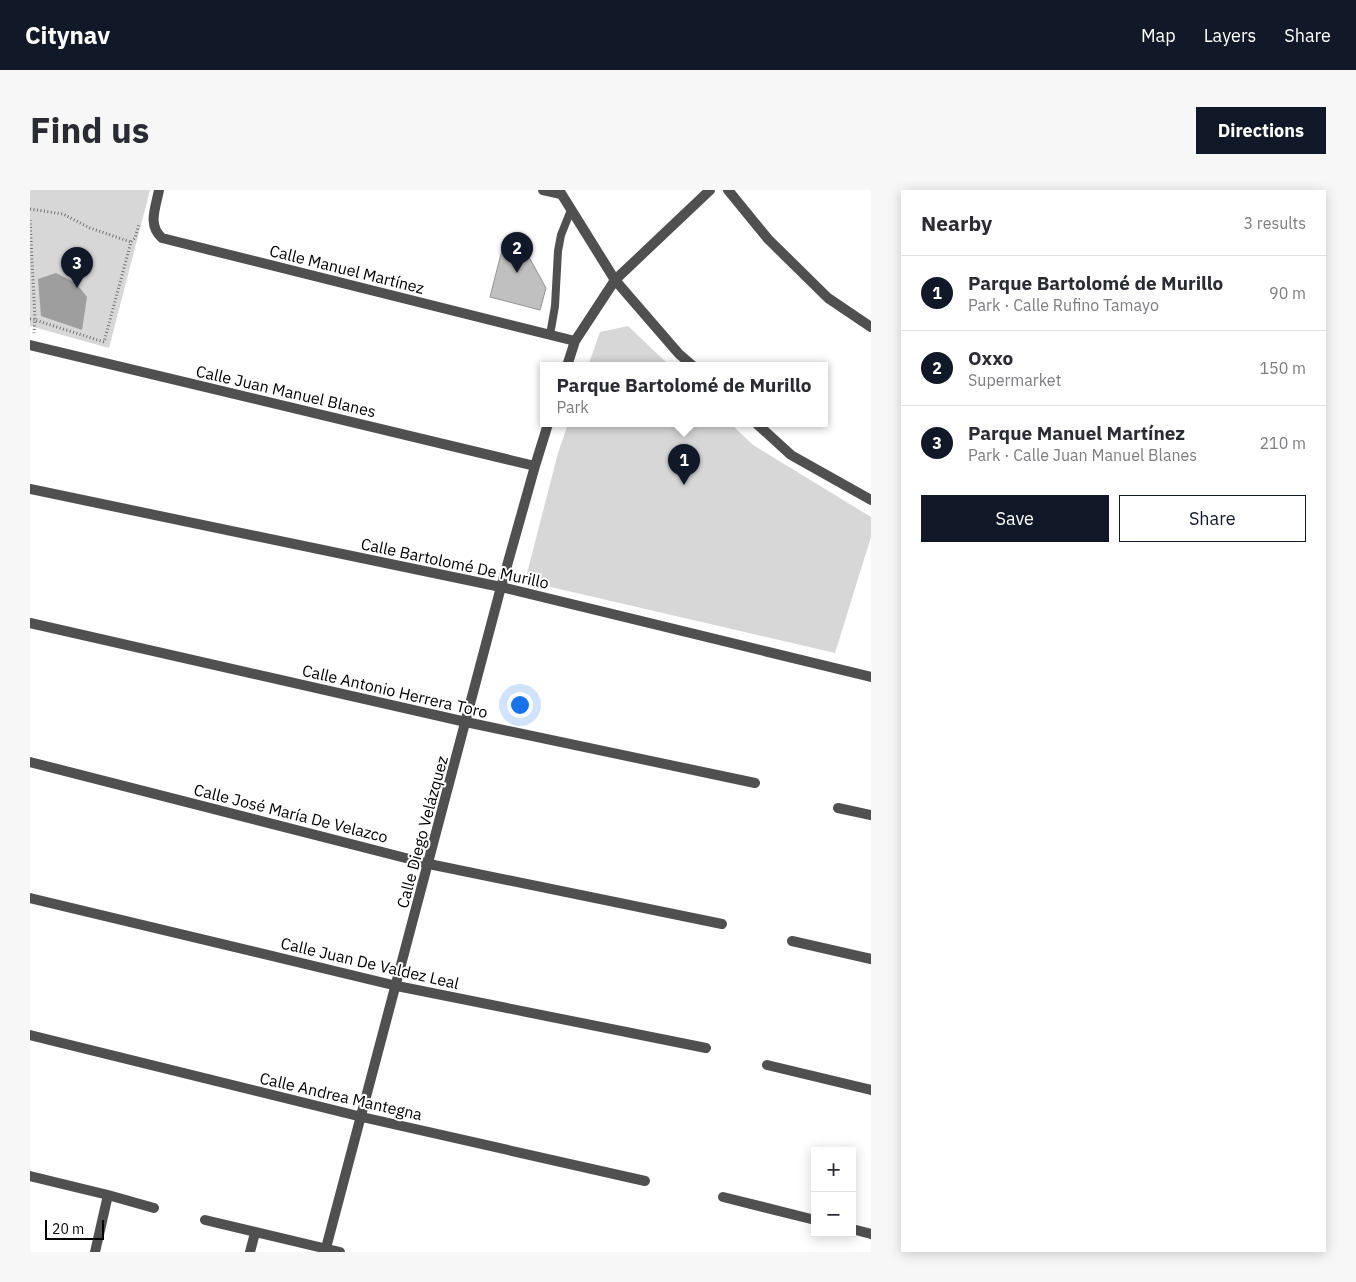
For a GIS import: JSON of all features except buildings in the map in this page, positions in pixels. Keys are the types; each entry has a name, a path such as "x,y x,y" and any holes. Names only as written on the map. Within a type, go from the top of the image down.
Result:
{"street":[{"name":"Calle Manuel Martínez","path":"159,190 153,220 154,228 162,238 575,342"},
{"path":"543,190 560,192 615,280 679,354 688,362"},
{"path":"568,362 575,342 615,280 710,190"},
{"path":"728,190 768,239 828,298 871,327"},
{"name":"Calle Juan Manuel Blanes","path":"30,345 535,466"},
{"name":"Calle Diego Velázquez","path":"326,1248 397,986 501,587 547,427"},
{"path":"760,427 792,455 871,500"},
{"name":"Calle Bartolomé De Murillo","path":"30,489 501,587 871,677"},
{"name":"Calle Antonio Herrera Toro","path":"30,622 466,722 755,783"},
{"name":"Calle José María De Velazco","path":"30,762 429,864 722,924"},
{"path":"838,808 871,815"},
{"name":"Calle Juan De Valdez Leal","path":"30,898 397,986 706,1048"},
{"path":"792,941 871,959"},
{"name":"Calle Andrea Mantegna","path":"30,1035 362,1117 645,1181"},
{"path":"767,1065 871,1090"},
{"path":"30,1176 154,1208"},
{"path":"96,1252 108,1195"},
{"path":"723,1197 811,1219"},
{"path":"205,1220 340,1252"},
{"path":"856,1230 871,1234"},
{"path":"250,1252 255,1233"}],"lane":[{"path":"550,335 558,251 561,235 571,210"}],"path":[{"path":"30,209 63,214 90,228 132,242"},
{"path":"30,319 104,342 140,219"},
{"path":"30,220 35,320"}],"shaded area":[{"path":"30,190 150,190 109,348 30,326"},
{"path":"56,273 76,283 87,297 82,330 41,316 38,279"},
{"path":"628,326 666,362 589,362 600,332"},
{"path":"567,427 734,427 753,445 871,517 871,537 835,653 525,581 558,453"}],"place":[{"name":"Oxxo","path":"517,273"},
{"name":"Parque Manuel Martínez","path":"77,288"},
{"name":"Parque Bartolomé de Murillo","path":"684,485"}]}
